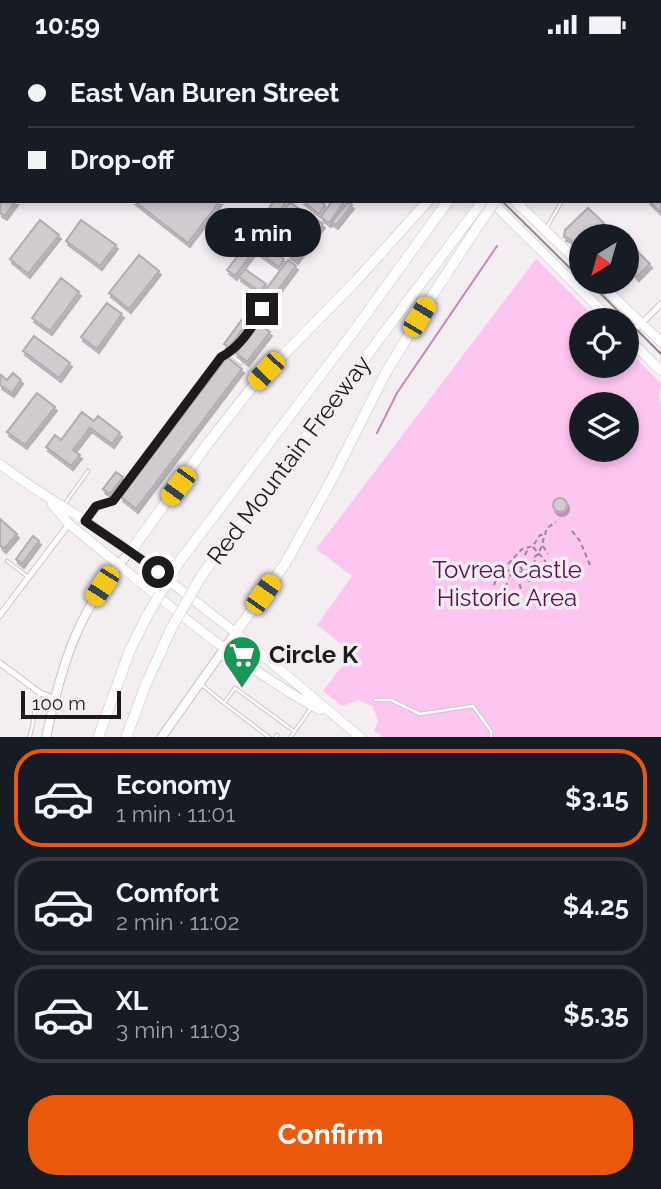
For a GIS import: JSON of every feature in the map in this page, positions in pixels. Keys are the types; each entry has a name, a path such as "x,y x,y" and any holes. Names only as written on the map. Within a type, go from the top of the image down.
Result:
{"highway":[{"path":"131,551 208,443 253,386 355,282 426,203"},
{"name":"Red Mountain Freeway","path":"98,737 130,650 179,562 354,331 446,203"},
{"name":"Red Mountain Freeway","path":"126,737 172,627 202,575 471,226 482,203"},
{"path":"236,632 285,564 384,376 471,226 491,203"}],"main road":[{"path":"495,203 599,308"},
{"path":"517,203 569,253"},
{"path":"611,294 661,342"},
{"path":"639,349 661,371"},
{"path":"0,464 114,543 131,551 236,632 361,737"},
{"path":"47,498 69,524 225,647 289,692 334,717"},
{"path":"46,737 64,661 79,625 95,596 131,551"},
{"path":"162,737 236,632"}],"street":[{"path":"639,326 661,304"},
{"path":"0,615 69,524"},
{"path":"0,663 40,693 54,698"}],"lane":[{"path":"545,230 561,203"},
{"path":"85,521 96,506 113,501 221,357 230,354 262,309"},
{"path":"230,354 242,363"},
{"path":"62,507 88,471"},
{"path":"7,561 28,577"},
{"path":"199,683 270,737"},
{"path":"224,703 235,688 294,731"},
{"path":"29,737 40,693"},
{"path":"240,698 243,694"},
{"path":"247,703 250,699"},
{"path":"375,700 391,701 420,714 473,706 491,731 491,737"},
{"path":"232,709 236,704"},
{"path":"254,709 257,704"},
{"path":"290,737 313,706"},
{"path":"240,714 243,709"},
{"path":"261,715 265,710"},
{"path":"246,719 250,715"},
{"path":"268,720 271,715"},
{"path":"274,724 277,719"},
{"path":"254,725 257,721"},
{"path":"281,730 285,724"},
{"path":"260,730 263,725"},
{"path":"266,734 269,730"}],"path":[{"path":"532,570 534,557 539,554 547,528 556,522"},
{"path":"572,531 580,541 590,565"},
{"path":"495,585 501,573 522,549 533,546 540,535 545,535"},
{"path":"542,545 548,554"},
{"path":"533,546 546,562"},
{"path":"525,555 529,548"},
{"path":"515,559 529,582"},
{"path":"505,570 511,571 518,564"},
{"path":"535,564 544,567"},
{"path":"509,565 514,567"},
{"path":"501,573 509,576 532,570"},
{"path":"532,570 538,575"},
{"path":"517,575 522,589"},
{"path":"506,588 509,576"}],"green space":[{"name":"Tovrea Castle Historic Area","path":"536,259 586,308 569,308 569,378 639,378 639,361 661,384 661,737 383,737 374,731 378,721 373,707 359,700 342,706 323,691 352,653 317,625 352,576 316,549"}],"building":[{"path":"1,203 15,203 5,216 0,213"},
{"path":"137,203 218,203 188,243"},
{"path":"273,203 286,203 262,235 254,229"},
{"path":"291,203 311,218 306,226 284,210"},
{"path":"305,203 325,205 319,214"},
{"path":"331,203 344,203 329,223 321,217"},
{"path":"347,203 352,205 336,225 332,222"},
{"path":"651,203 661,203 661,213"},
{"path":"588,208 604,223 603,224 571,224"},
{"path":"315,218 323,224 296,260 288,254"},
{"path":"40,220 59,235 28,274 10,259"},
{"path":"81,220 116,245 100,266 66,241"},
{"path":"569,226 569,239 564,237"},
{"path":"272,227 293,243 287,251 266,235"},
{"path":"254,234 262,240 235,276 227,270"},
{"path":"263,244 284,259 279,267 258,252"},
{"path":"639,253 650,264 639,275"},
{"path":"139,255 159,271 129,309 109,293"},
{"path":"288,260 296,266 269,302 261,296"},
{"path":"245,269 266,284 260,292 239,277"},
{"path":"61,278 79,292 50,331 32,318"},
{"path":"107,303 122,314 97,349 81,337"},
{"path":"246,314 251,318 229,347 224,344"},
{"path":"259,324 270,332 247,362 236,353"},
{"path":"34,336 70,363 59,378 23,351"},
{"path":"227,357 242,369 136,509 121,497"},
{"path":"13,373 21,380 12,393 0,385 0,377 1,375 7,380"},
{"path":"37,393 55,407 25,445 7,432"},
{"path":"82,412 94,421 98,416 120,433 112,444 90,428 73,450 80,455 71,466 46,447 55,435 61,440"},
{"path":"116,472 123,477 110,494 103,489"},
{"path":"557,498 563,498 567,505 563,512 557,512 553,508 553,502"},
{"path":"0,519 17,534 4,549 0,545"},
{"path":"33,536 39,541 22,564 16,559"}],"waterway":[{"path":"377,433 397,393 497,246"}],"tram line":[{"path":"504,203 569,267"},
{"path":"601,294 661,354"}],"place":[{"name":"Circle K","path":"242,689"}],"route":[{"path":"158,572 85,521 96,506 113,501 221,357 230,354 262,309"}]}
